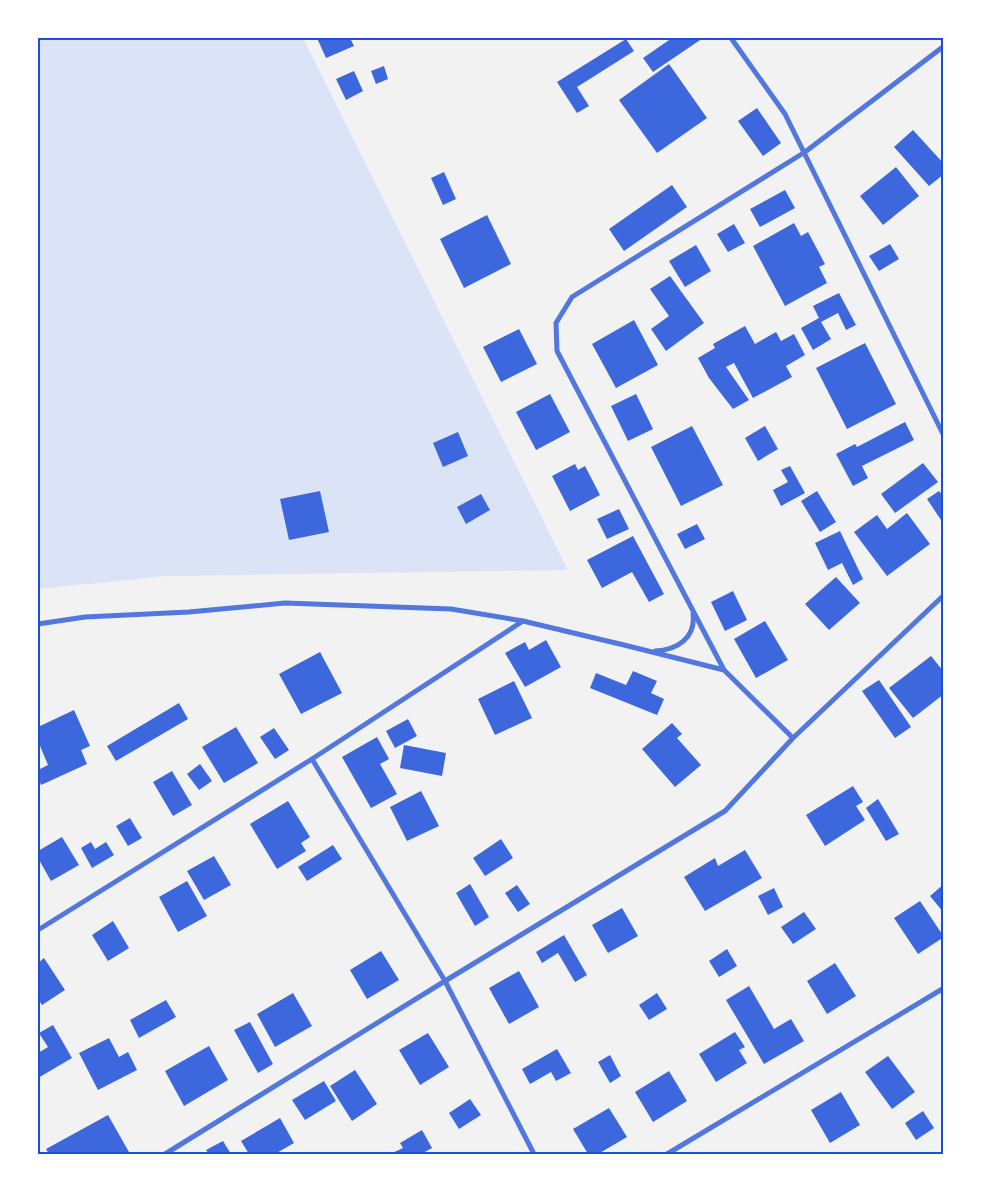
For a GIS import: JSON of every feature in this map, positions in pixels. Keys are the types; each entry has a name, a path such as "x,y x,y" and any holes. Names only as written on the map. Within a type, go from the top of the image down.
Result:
{"street":[{"path":"731,38 785,114 944,436"},
{"path":"793,738 724,670 557,351 556,323 572,297 805,152 944,46"},
{"path":"165,1154 725,811 793,738 944,596"},
{"path":"38,624 85,617 190,612 285,603 451,609 523,622 724,670"},
{"path":"649,651 661,651 676,647 686,640 692,630 694,621 692,611"},
{"path":"38,930 312,759 523,622"},
{"path":"312,759 446,981 534,1154"},
{"path":"667,1154 944,988"}],"shaded area":[{"path":"38,38 303,38 568,570 168,576 38,589"}],"building":[{"path":"317,38 350,38 354,46 326,58"},
{"path":"672,38 703,38 653,72 643,58"},
{"path":"626,39 634,51 577,87 589,106 577,113 557,82"},
{"path":"669,64 707,118 657,153 619,100"},
{"path":"384,66 388,79 376,84 371,71"},
{"path":"354,71 363,91 346,100 336,79"},
{"path":"757,108 781,143 763,156 738,121"},
{"path":"913,130 944,164 944,174 929,186 894,147"},
{"path":"896,167 919,196 883,225 860,196"},
{"path":"444,172 456,199 443,205 431,178"},
{"path":"672,185 687,207 624,251 609,229"},
{"path":"785,190 795,208 760,227 750,209"},
{"path":"487,215 511,264 464,288 440,239"},
{"path":"794,223 801,236 808,232 825,264 819,267 827,283 785,306 753,246"},
{"path":"734,224 745,243 728,252 717,234"},
{"path":"890,244 899,259 879,271 869,256"},
{"path":"696,245 711,271 685,287 669,261"},
{"path":"670,276 704,323 666,351 651,329 669,316 650,289"},
{"path":"839,293 856,325 846,330 838,313 821,322 831,339 813,350 801,328 819,318 813,306"},
{"path":"634,320 658,365 616,388 592,344"},
{"path":"745,326 755,344 776,332 781,341 794,334 805,355 786,366 792,377 753,398 734,363 726,367 749,400 733,409 709,378 698,358 715,348 713,344"},
{"path":"519,329 537,364 501,382 483,347"},
{"path":"865,343 896,404 847,429 816,368"},
{"path":"550,394 570,432 536,450 516,412"},
{"path":"636,394 653,429 628,441 611,406"},
{"path":"905,422 914,440 862,466 868,478 853,486 836,454 855,444 857,447"},
{"path":"692,426 723,485 681,506 651,447"},
{"path":"765,426 778,449 758,461 745,438"},
{"path":"458,432 468,456 443,467 433,443"},
{"path":"923,463 938,482 895,513 881,494"},
{"path":"575,464 578,470 585,466 600,495 570,511 552,476"},
{"path":"790,466 805,493 781,506 773,490 788,482 781,470"},
{"path":"320,491 329,532 289,540 280,499"},
{"path":"817,491 836,522 820,532 801,501"},
{"path":"939,491 944,497 944,519 941,520 927,499"},
{"path":"481,494 490,510 466,524 457,507"},
{"path":"619,509 629,529 607,539 597,519"},
{"path":"907,513 930,544 887,576 854,532 877,515 887,529"},
{"path":"697,524 705,539 685,549 677,534"},
{"path":"840,531 863,579 853,585 842,563 828,570 815,543"},
{"path":"633,536 664,594 649,602 632,572 602,588 587,560"},
{"path":"836,577 860,603 829,630 805,604"},
{"path":"733,591 747,620 725,631 711,602"},
{"path":"765,621 788,660 756,678 734,639"},
{"path":"546,640 561,667 525,687 505,653 525,642 529,650"},
{"path":"320,652 342,693 301,714 279,674"},
{"path":"931,656 944,672 944,694 913,718 889,688"},
{"path":"633,671 657,681 651,693 664,699 657,715 590,688 596,673 626,685"},
{"path":"879,680 911,727 895,738 862,691"},
{"path":"514,681 532,718 495,735 478,699"},
{"path":"179,703 188,719 116,761 107,746"},
{"path":"74,710 90,746 81,750 87,764 41,785 38,770 48,765 38,741 38,727"},
{"path":"408,719 417,736 395,748 386,731"},
{"path":"672,723 682,734 677,738 701,765 675,787 642,749"},
{"path":"236,727 258,763 224,783 202,747"},
{"path":"274,728 289,750 275,759 260,737"},
{"path":"377,737 389,759 380,764 397,794 371,808 342,757"},
{"path":"404,745 446,753 442,776 400,768"},
{"path":"200,764 212,781 199,790 187,774"},
{"path":"172,771 192,805 173,816 153,782"},
{"path":"853,786 863,802 856,806 865,820 825,846 806,815"},
{"path":"421,791 439,826 407,841 390,807"},
{"path":"878,799 899,834 886,841 866,808"},
{"path":"288,801 310,837 301,843 306,851 277,869 250,824"},
{"path":"130,818 142,838 128,846 116,826"},
{"path":"62,837 79,865 51,881 38,858 38,851"},
{"path":"501,839 513,858 485,876 473,858"},
{"path":"91,842 95,849 106,842 114,855 92,868 81,848"},
{"path":"333,845 342,859 307,881 298,867"},
{"path":"745,850 762,878 705,911 684,877 715,858 718,866"},
{"path":"214,856 231,885 204,900 187,871"},
{"path":"187,881 207,916 178,932 159,897"},
{"path":"470,884 489,917 475,926 456,893"},
{"path":"944,884 944,913 930,896"},
{"path":"517,885 530,904 518,912 505,893"},
{"path":"774,888 783,907 768,915 758,896"},
{"path":"920,901 944,937 918,954 894,918"},
{"path":"622,908 638,936 608,953 592,925"},
{"path":"804,912 816,929 793,944 781,927"},
{"path":"113,921 129,948 108,961 92,935"},
{"path":"564,935 587,975 575,982 558,953 542,963 536,952"},
{"path":"727,949 737,966 719,977 709,961"},
{"path":"381,951 399,980 367,999 350,970"},
{"path":"44,958 65,990 42,1005 38,999 38,963"},
{"path":"835,963 856,996 827,1014 807,981"},
{"path":"519,971 539,1007 509,1024 489,988"},
{"path":"749,986 774,1029 791,1019 804,1041 764,1064 726,1000"},
{"path":"293,993 312,1026 275,1047 257,1014"},
{"path":"657,993 667,1009 649,1020 639,1005"},
{"path":"166,1000 176,1017 139,1038 130,1020"},
{"path":"250,1022 273,1064 258,1073 234,1030"},
{"path":"53,1025 72,1058 38,1078 38,1053 48,1047 39,1033"},
{"path":"735,1032 745,1047 739,1050 747,1063 716,1082 699,1054"},
{"path":"428,1033 449,1067 420,1085 399,1050"},
{"path":"109,1038 119,1057 128,1052 137,1070 98,1090 79,1053"},
{"path":"209,1046 228,1080 184,1106 165,1071"},
{"path":"557,1049 571,1073 556,1081 551,1072 530,1084 522,1069"},
{"path":"610,1055 621,1076 610,1083 598,1062"},
{"path":"888,1056 915,1092 892,1109 865,1072"},
{"path":"355,1070 377,1104 352,1121 330,1086"},
{"path":"669,1071 687,1101 653,1122 635,1092"},
{"path":"324,1081 336,1101 305,1120 292,1100"},
{"path":"841,1092 860,1125 830,1143 811,1110"},
{"path":"470,1099 481,1115 459,1129 449,1113"},
{"path":"609,1108 627,1137 598,1154 588,1154 573,1129"},
{"path":"923,1111 934,1128 916,1140 905,1123"},
{"path":"108,1115 129,1152 123,1154 49,1154 46,1149"},
{"path":"280,1118 294,1143 275,1154 249,1154 241,1141"},
{"path":"422,1130 432,1148 421,1154 390,1154 403,1148 400,1143"},
{"path":"223,1141 231,1154 209,1154 206,1150"}]}
